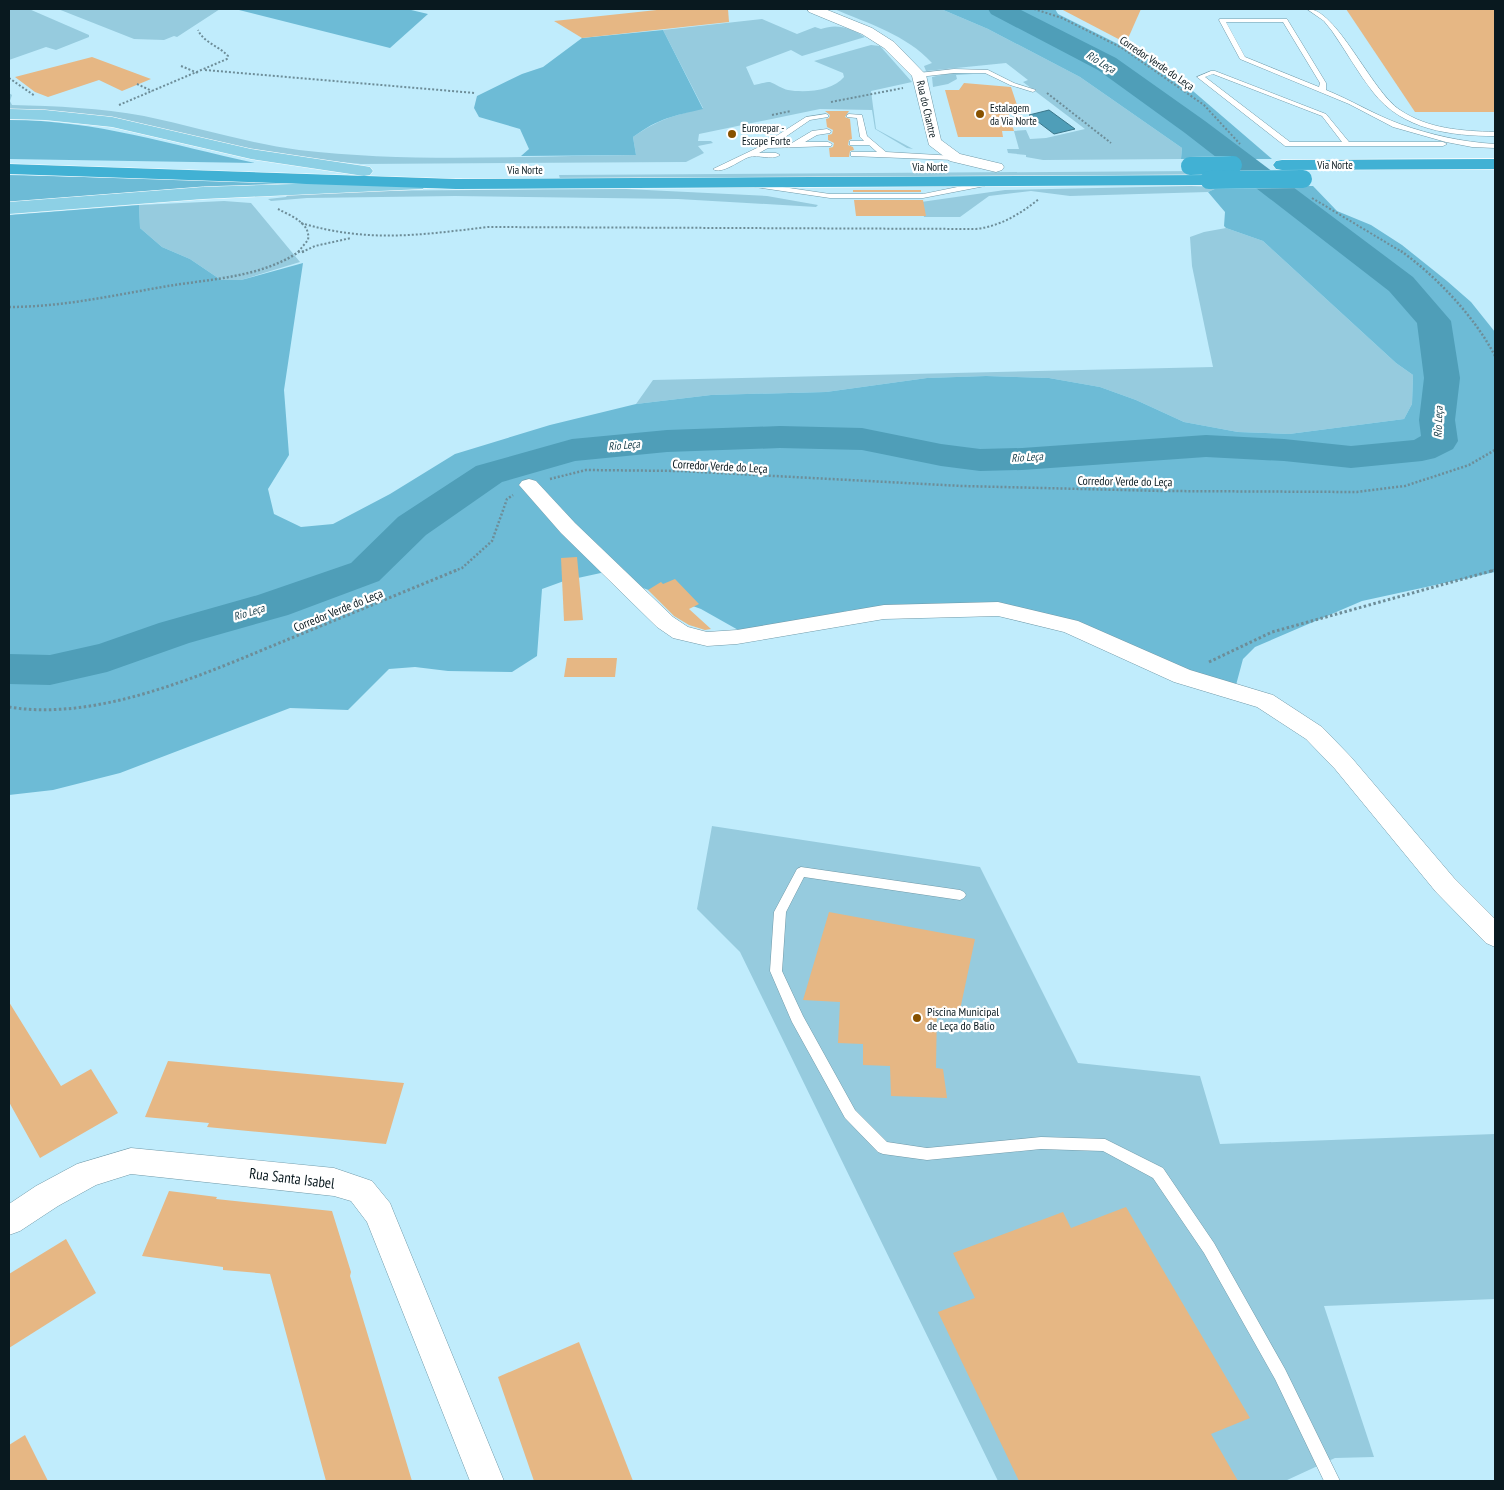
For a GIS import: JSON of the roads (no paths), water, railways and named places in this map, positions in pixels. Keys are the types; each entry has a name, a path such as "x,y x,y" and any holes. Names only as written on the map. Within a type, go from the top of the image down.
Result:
{"highway":[{"name":"Via Norte","path":"9,164 306,172 717,169 996,174 1063,180 1495,178"},
{"name":"Via Norte","path":"9,169 456,184 736,183 1190,166 1495,164"}],"main road":[{"path":"9,114 45,115 112,122 268,157 364,171"},
{"path":"9,208 244,191 456,184"}],"street":[{"name":"Rua do Chantre","path":"814,9 866,32 889,45 920,80 934,142 955,158 996,174"},
{"path":"529,485 568,528 665,622 681,633 707,639 737,638 884,612 998,609 1070,626 1182,676 1265,701 1314,733 1343,763 1445,885 1495,936"},
{"name":"Rua Santa Isabel","path":"9,1221 47,1196 88,1174 131,1161 334,1182 361,1191 379,1213 487,1481"}],"lane":[{"path":"1310,9 1325,20 1383,100 1399,113 1426,125 1444,130 1465,134 1495,134"},
{"path":"1322,92 1323,83 1284,20 1222,20 1242,58 1396,125 1465,144"},
{"path":"920,80 954,71 986,71 1012,84 1033,90"},
{"path":"1347,144 1324,115 1212,72 1200,78 1288,144 1347,144 1465,144 1495,146"},
{"path":"850,118 860,116 857,140"},
{"path":"717,169 765,148 804,120 826,118"},
{"path":"765,148 789,146 798,144 828,137 815,133 798,144"},
{"path":"857,140 870,143 884,154"},
{"path":"857,140 870,143"},
{"path":"857,140 877,149"},
{"path":"857,140 884,154 955,158"},
{"path":"917,156 931,148 934,142"},
{"path":"752,155 775,152 765,148"},
{"path":"960,895 801,872 780,912 776,971 797,1018 850,1114 883,1148 927,1154 1041,1143 1105,1145 1158,1173 1208,1248 1266,1349 1332,1481"}],"waterway":[{"name":"Rio Leça","path":"9,669 50,670 107,657 174,633 273,605 365,572 412,526 489,474 572,450 667,441 780,437 862,439 941,455 980,460 1022,459 1206,446 1284,450 1351,457 1422,450 1440,441 1437,420 1442,378 1434,321 1401,284 1195,127 1107,64 1000,9"}],"place":[{"name":"Estalagem da Via Norte","path":"980,114"},
{"name":"Eurorepar - Escape Forte","path":"732,134"},
{"name":"Piscina Municipal de Leça do Balio","path":"917,1018"}]}
